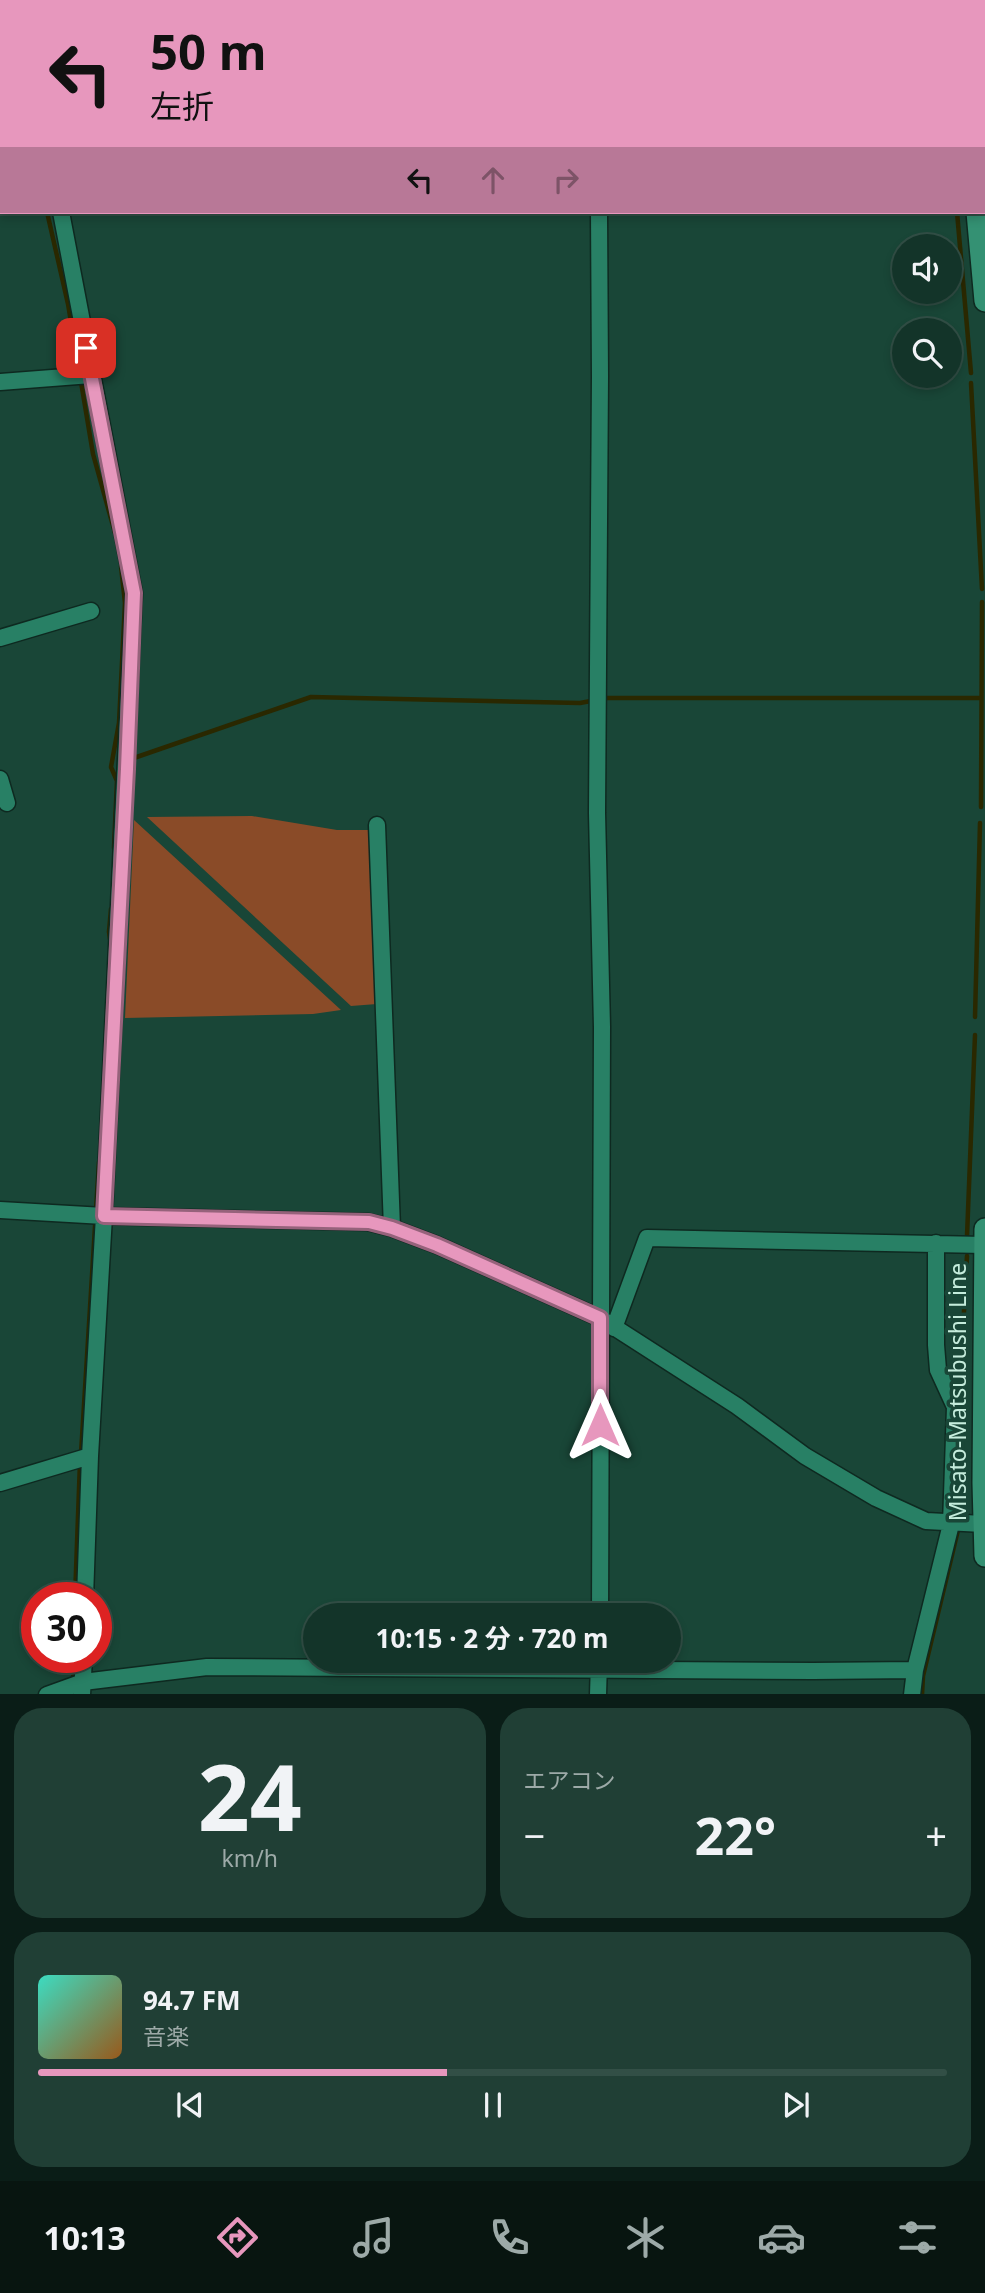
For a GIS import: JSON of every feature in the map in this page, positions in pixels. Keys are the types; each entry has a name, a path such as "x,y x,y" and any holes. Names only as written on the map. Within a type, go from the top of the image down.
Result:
{"main road":[{"path":"977,214 985,301"},
{"name":"Misato-Matsubushi Line","path":"985,1237 985,1556"}],"street":[{"path":"61,214 134,593 86,1582"},
{"path":"599,214 597,813 602,1027 600,1603"},
{"path":"0,382 92,375"},
{"path":"0,638 91,611"},
{"path":"0,779 6,803"},
{"path":"377,825 392,1228"},
{"path":"0,1210 104,1216 369,1222 392,1228 437,1245 600,1318 737,1406 805,1457 876,1498 926,1521 983,1524"},
{"path":"614,1328 647,1238 936,1242 985,1237"},
{"path":"912,1694 915,1670 951,1524 955,1407 938,1370 936,1242"},
{"path":"0,1483 90,1456"},
{"path":"681,1666 915,1670"},
{"path":"52,1694 206,1667 303,1667"},
{"path":"598,1694 599,1673"}],"shaded area":[{"path":"252,816 337,830 371,830 377,1004 351,1006 147,817"},
{"path":"134,820 341,1010 313,1014 125,1018"}],"waterway":[{"path":"47,214 68,304 93,454 115,533"},
{"path":"957,214 971,373"},
{"path":"971,383 982,589"},
{"path":"114,848 117,781 111,767 119,723 125,603 121,566"},
{"path":"981,807 982,602"},
{"path":"131,759 311,697 580,703 607,698 981,698"},
{"path":"975,1017 980,823"},
{"path":"110,939 111,909"},
{"path":"967,1236 975,1035"},
{"path":"81,1454 99,1162"},
{"path":"959,1402 967,1256"},
{"path":"76,1582 80,1462"},
{"path":"922,1694 923,1676 958,1530"},
{"path":"73,1673 73,1681"}],"route":[{"path":"86,348 134,593 104,1216 369,1222 437,1245 600,1318 600,1425"}]}
